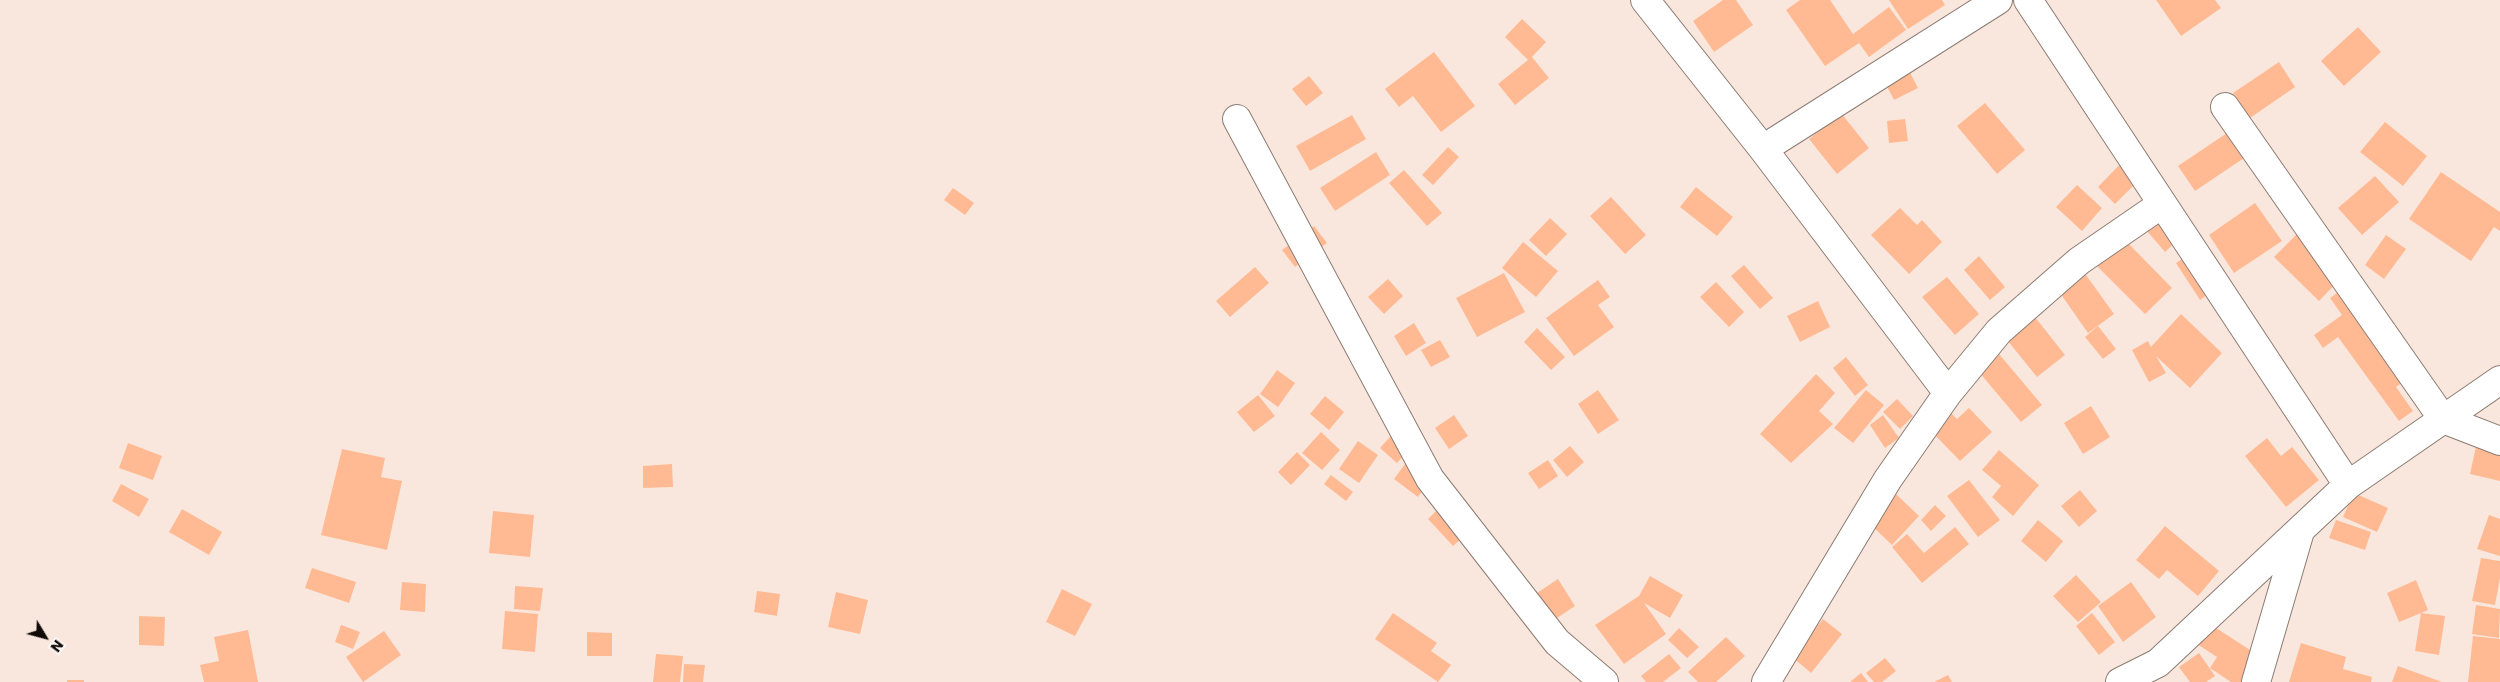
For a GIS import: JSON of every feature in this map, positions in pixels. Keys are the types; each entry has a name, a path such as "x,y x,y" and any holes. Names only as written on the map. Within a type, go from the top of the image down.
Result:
{"street":[{"path":"1644,0 1763,149 1948,393"},
{"path":"1763,149 1998,0"},
{"path":"2028,0 2348,485"},
{"path":"2224,107 2443,419 2500,441"},
{"path":"1237,119 1430,479 1557,642 1604,682"},
{"path":"1766,682 1888,479 1948,393 1999,331 2079,261 2162,204"},
{"path":"2120,682 2158,663 2348,485 2500,380"},
{"path":"2256,682 2300,530"}],"building":[{"path":"1723,0 1736,0 1753,25 1714,52 1693,21"},
{"path":"1800,0 1830,0 1853,34 1889,7 1906,30 1869,57 1859,43 1825,66 1786,10"},
{"path":"1889,0 1942,0 1945,5 1908,29"},
{"path":"2156,0 2215,0 2221,8 2181,36"},
{"path":"1522,19 1546,42 1532,57 1549,78 1515,105 1498,84 1528,60 1505,37"},
{"path":"2358,27 2381,52 2344,86 2321,61"},
{"path":"1434,52 1475,106 1441,132 1413,96 1399,107 1385,89"},
{"path":"2279,62 2295,87 2250,118 2233,93"},
{"path":"1907,67 1918,88 1894,100 1883,79"},
{"path":"1309,76 1323,93 1306,106 1292,89"},
{"path":"1985,103 2025,150 1997,174 1957,126"},
{"path":"1841,113 1869,148 1837,174 1809,139"},
{"path":"1352,115 1366,139 1310,171 1296,146"},
{"path":"1905,119 1908,141 1889,143 1887,121"},
{"path":"2385,122 2427,156 2403,186 2360,152"},
{"path":"2230,131 2247,156 2195,191 2178,166"},
{"path":"1448,147 1459,157 1433,185 1422,175"},
{"path":"1376,152 1390,175 1335,211 1320,188"},
{"path":"2123,161 2140,179 2115,204 2098,187"},
{"path":"1404,170 1442,213 1427,226 1389,183"},
{"path":"2441,172 2500,212 2500,231 2494,227 2471,261 2409,219"},
{"path":"2375,176 2399,202 2362,235 2338,208"},
{"path":"2077,185 2102,208 2082,231 2056,207"},
{"path":"1696,187 1733,217 1717,236 1680,207"},
{"path":"953,188 974,203 965,215 944,200"},
{"path":"1611,197 1646,235 1625,254 1590,216"},
{"path":"2255,203 2282,241 2234,273 2209,235"},
{"path":"1900,208 1917,225 1922,220 1942,242 1909,274 1871,235"},
{"path":"2162,216 2181,237 2165,252 2147,231"},
{"path":"1550,218 1567,234 1546,256 1529,240"},
{"path":"1314,226 1327,243 1295,267 1282,250"},
{"path":"2299,232 2344,275 2319,301 2274,257"},
{"path":"2386,235 2406,249 2384,279 2365,265"},
{"path":"2124,239 2172,288 2145,314 2097,266"},
{"path":"1523,242 1558,271 1536,297 1502,268"},
{"path":"2198,249 2221,285 2200,300 2176,263"},
{"path":"1979,256 2005,287 1990,300 1964,270"},
{"path":"1744,265 1773,298 1760,309 1731,276"},
{"path":"1255,267 1269,283 1230,317 1216,301"},
{"path":"1504,273 1525,312 1477,337 1456,298"},
{"path":"2086,275 2114,314 2088,333 2060,293"},
{"path":"1947,277 1979,314 1955,335 1922,297"},
{"path":"1388,279 1403,296 1384,314 1368,297"},
{"path":"1598,280 1610,297 1598,305 1614,327 1574,356 1546,318"},
{"path":"1716,282 1744,312 1729,327 1700,297"},
{"path":"2348,285 2414,374 2396,387 2413,411 2399,421 2338,337 2323,348 2314,335 2342,315 2330,298"},
{"path":"1818,301 1830,327 1800,342 1787,316"},
{"path":"2031,312 2065,355 2037,377 2003,335"},
{"path":"2181,314 2222,353 2190,388 2156,356 2166,373 2149,382 2132,350 2148,341 2151,347"},
{"path":"1414,323 1426,343 1406,356 1394,336"},
{"path":"2098,326 2116,349 2103,359 2085,337"},
{"path":"1537,328 1565,357 1551,370 1524,342"},
{"path":"1440,340 1450,357 1431,367 1421,350"},
{"path":"1989,342 2042,405 2021,422 1968,359"},
{"path":"1846,357 1868,385 1855,396 1833,368"},
{"path":"1277,370 1295,383 1278,407 1260,394"},
{"path":"1816,374 1835,393 1819,411 1833,424 1791,463 1760,434"},
{"path":"1598,390 1619,420 1598,434 1578,404"},
{"path":"1866,390 1884,405 1853,443 1834,428"},
{"path":"1258,395 1275,416 1254,432 1237,412"},
{"path":"1325,396 1344,412 1329,430 1310,414"},
{"path":"1897,399 1913,416 1900,429 1883,412"},
{"path":"2091,406 2110,437 2083,454 2064,423"},
{"path":"1969,408 1992,432 1960,461 1931,431 1950,412 1957,419"},
{"path":"1454,415 1468,436 1449,449 1435,428"},
{"path":"1883,415 1899,438 1885,448 1870,425"},
{"path":"1398,428 1415,443 1397,463 1380,448"},
{"path":"1321,432 1340,450 1322,470 1302,453"},
{"path":"2479,433 2500,437 2500,481 2470,474"},
{"path":"2267,438 2281,456 2292,447 2319,480 2286,507 2245,456"},
{"path":"1358,441 1378,455 1359,483 1339,469"},
{"path":"128,443 162,456 153,480 119,468"},
{"path":"1570,446 1584,462 1567,477 1553,460"},
{"path":"342,449 385,458 381,477 402,481 387,550 321,535"},
{"path":"1999,450 2039,485 2013,516 1992,497 2001,486 1982,470"},
{"path":"1297,452 1310,465 1291,485 1278,472"},
{"path":"1408,460 1432,477 1418,497 1394,479"},
{"path":"1548,460 1558,476 1539,489 1528,473"},
{"path":"672,464 673,487 643,488 643,466"},
{"path":"1331,475 1353,492 1346,501 1324,484"},
{"path":"1969,480 2000,520 1978,537 1947,496"},
{"path":"121,484 149,499 139,517 112,501"},
{"path":"2080,490 2097,511 2079,527 2061,506"},
{"path":"1895,493 1919,516 1892,545 1868,522"},
{"path":"2354,493 2388,508 2377,532 2343,517"},
{"path":"1445,502 1471,530 1453,546 1428,519"},
{"path":"1935,505 1946,516 1931,531 1921,520"},
{"path":"182,509 222,532 209,555 169,532"},
{"path":"493,511 534,515 530,557 489,553"},
{"path":"2489,515 2500,519 2500,556 2477,549"},
{"path":"2038,520 2063,541 2046,562 2021,541"},
{"path":"2336,520 2371,532 2365,550 2329,538"},
{"path":"2165,526 2219,571 2198,596 2167,570 2159,579 2136,560"},
{"path":"1955,527 1969,544 1922,583 1892,547 1907,534 1924,553"},
{"path":"2481,558 2500,561 2500,578 2495,605 2472,601"},
{"path":"312,568 356,582 349,603 305,588"},
{"path":"2076,575 2101,602 2078,622 2053,596"},
{"path":"1650,576 1683,595 1670,618 1644,603 1666,634 1624,664 1595,625 1639,596"},
{"path":"1558,579 1575,606 1554,620 1537,593"},
{"path":"2416,580 2428,610 2399,622 2387,593"},
{"path":"402,582 426,584 425,612 400,610"},
{"path":"2131,582 2156,617 2123,642 2098,606"},
{"path":"515,586 543,588 540,611 514,609"},
{"path":"1062,589 1092,604 1075,636 1046,622"},
{"path":"757,591 780,594 777,616 754,612"},
{"path":"836,592 868,600 860,634 828,627"},
{"path":"2476,605 2500,609 2499,638 2472,634"},
{"path":"505,611 538,614 535,652 502,649"},
{"path":"1393,613 1437,643 1431,651 1451,665 1438,682 1375,639"},
{"path":"2092,613 2115,642 2099,655 2076,626"},
{"path":"2421,613 2445,616 2439,655 2415,651"},
{"path":"139,616 165,617 164,646 139,645"},
{"path":"1823,619 1842,634 1811,673 1792,657"},
{"path":"2210,624 2264,659 2249,682 2231,682 2210,668 2217,657 2197,644"},
{"path":"341,625 360,632 353,649 335,642"},
{"path":"1679,628 1699,647 1687,658 1668,640"},
{"path":"248,630 258,682 204,682 200,665 219,661 214,637"},
{"path":"384,631 401,655 363,682 346,657"},
{"path":"587,632 612,633 612,656 587,656"},
{"path":"2473,636 2500,639 2500,682 2468,682"},
{"path":"1726,637 1745,656 1716,682 1698,682 1688,672"},
{"path":"2301,643 2346,657 2343,669 2372,677 2371,682 2289,682"},
{"path":"2199,653 2215,676 2206,682 2190,682 2179,667"},
{"path":"656,654 683,656 680,682 653,682"},
{"path":"1669,654 1681,668 1663,682 1646,682 1641,676"},
{"path":"1885,658 1896,671 1882,682 1874,682 1866,673"},
{"path":"684,664 705,665 703,682 683,682"},
{"path":"2398,666 2442,682 2392,682"},
{"path":"1861,673 1868,682 1850,682"},
{"path":"1948,675 1952,682 1934,682"},
{"path":"67,680 84,680 84,682 67,682"}]}
